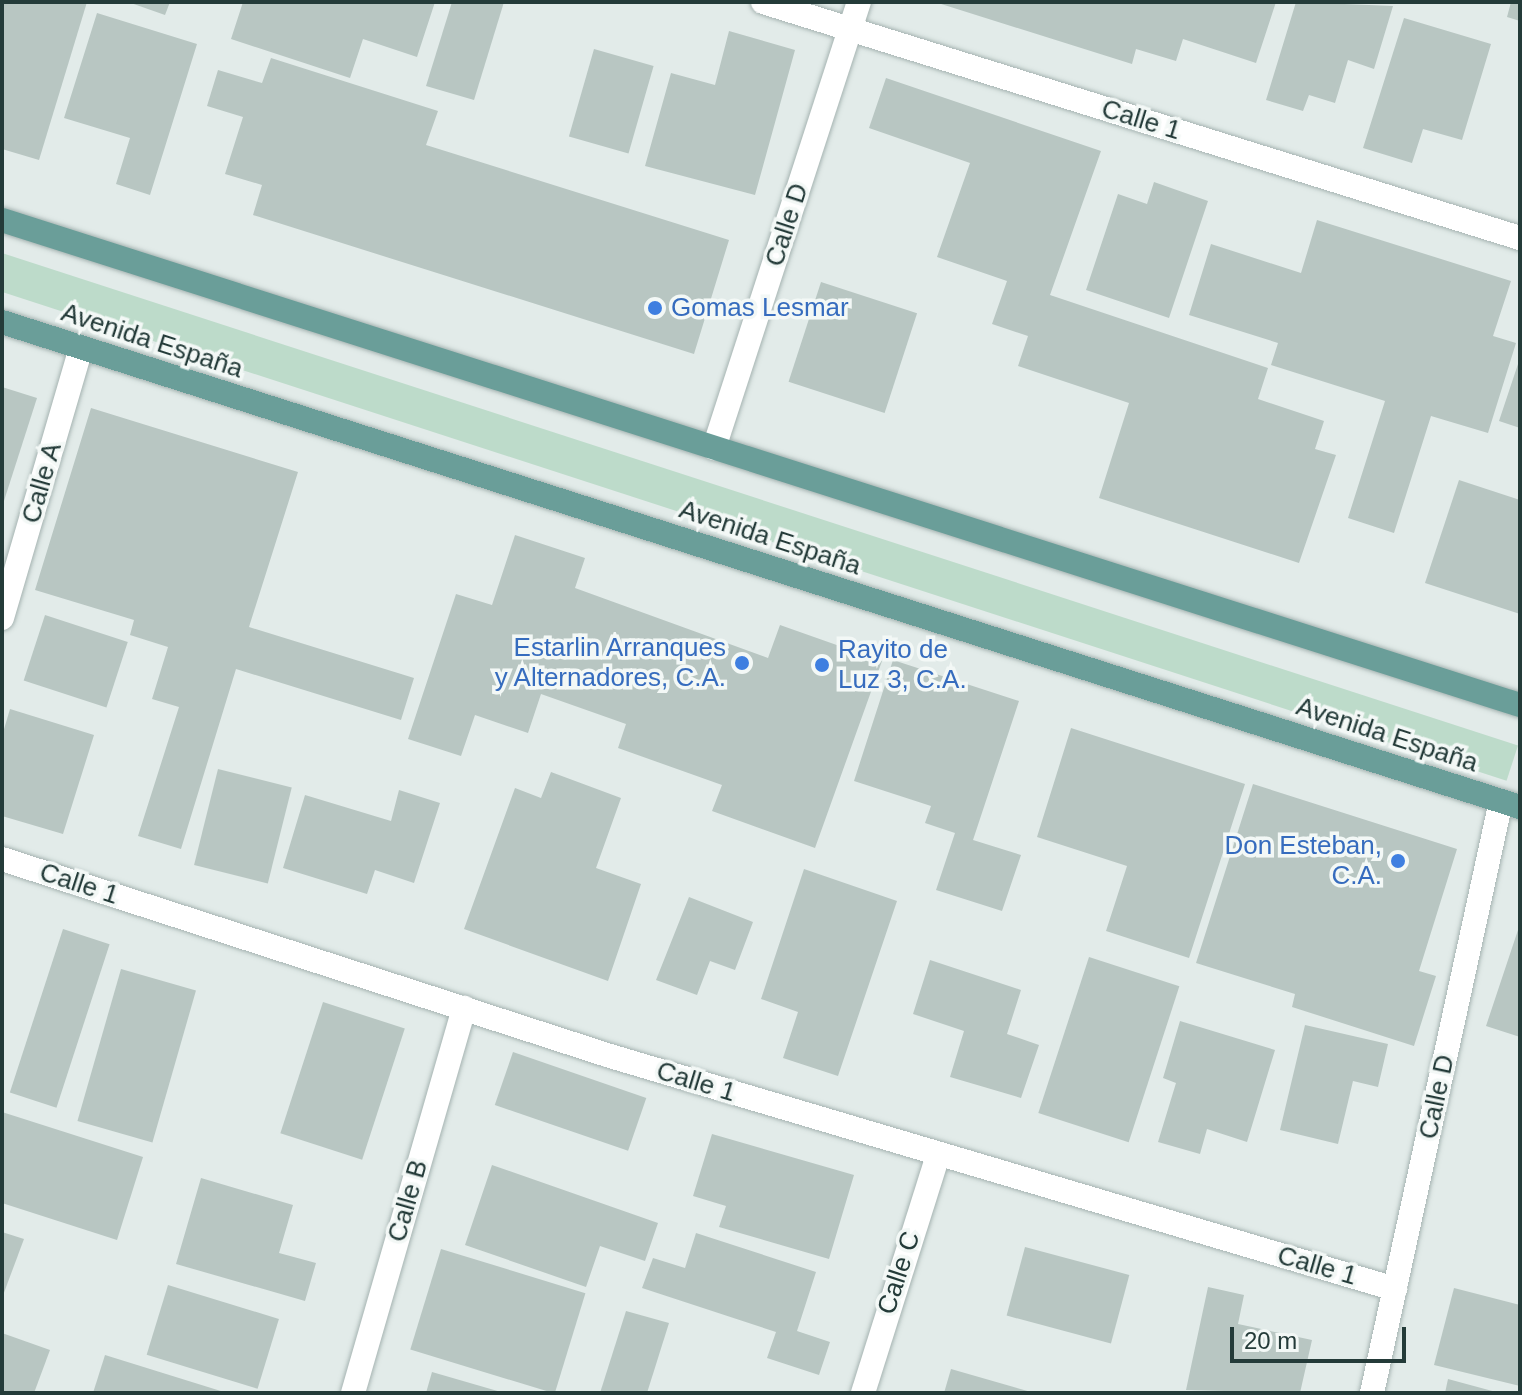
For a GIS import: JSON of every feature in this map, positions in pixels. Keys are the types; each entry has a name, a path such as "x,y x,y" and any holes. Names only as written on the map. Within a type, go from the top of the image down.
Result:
{"main road":[{"path":"2,220 1520,705"},
{"name":"Avenida España","path":"2,322 1511,804"}],"street":[{"name":"Calle 1","path":"763,2 1520,238"},
{"name":"Calle D","path":"714,448 859,2"},
{"name":"Calle A","path":"2,618 81,347"},
{"name":"Calle D","path":"1372,1393 1511,804"},
{"name":"Calle 1","path":"2,859 464,1008 938,1155 1395,1289"},
{"name":"Calle B","path":"353,1393 464,1008"},
{"name":"Calle C","path":"863,1393 938,1155"}],"green space":[{"path":"2,253 1518,746 1507,781 2,292"}],"building":[{"path":"2,2 87,2 39,160 2,149"},
{"path":"128,2 170,2 165,15"},
{"path":"243,2 435,2 417,57 363,39 350,78 231,39"},
{"path":"452,2 504,2 474,100 426,86"},
{"path":"1276,2 1256,63 1183,39 1176,61 1136,49 1132,64 938,3"},
{"path":"1296,2 1393,6 1374,69 1348,60 1335,103 1309,95 1303,111 1266,100"},
{"path":"1511,2 1520,2 1520,21 1507,17"},
{"path":"97,13 197,44 150,195 116,184 130,138 64,118"},
{"path":"1404,18 1491,44 1462,140 1423,129 1412,163 1363,148"},
{"path":"729,31 795,50 755,195 645,166 671,73 715,85"},
{"path":"594,49 654,66 629,154 569,136"},
{"path":"271,58 438,111 426,145 729,240 694,354 253,215 262,185 225,174 243,117 207,106 218,70 262,83"},
{"path":"886,78 1101,151 1050,295 1268,368 1258,399 1324,421 1315,449 1336,455 1299,563 1099,498 1129,403 1018,366 1028,336 992,324 1007,281 937,257 970,163 869,128"},
{"path":"1154,182 1208,201 1169,318 1086,290 1118,194 1147,204"},
{"path":"1317,220 1511,281 1493,336 1516,343 1488,433 1431,416 1394,533 1348,518 1385,401 1271,365 1278,343 1189,315 1211,244 1301,273"},
{"path":"821,282 917,313 885,413 789,382"},
{"path":"1520,361 1520,428 1499,421"},
{"path":"2,387 37,398 3,504 2,504"},
{"path":"91,408 298,472 249,627 414,678 401,720 236,669 181,849 138,836 179,707 152,699 168,647 130,635 134,620 35,590"},
{"path":"1459,480 1520,500 1520,614 1425,583"},
{"path":"515,535 585,558 575,588 768,658 780,625 882,661 815,848 712,811 722,785 618,748 626,724 541,694 528,733 475,715 461,756 408,739 456,594 492,605"},
{"path":"45,615 128,642 106,708 24,681"},
{"path":"893,660 1019,701 973,840 1021,855 1002,911 936,890 955,833 925,823 931,806 854,781"},
{"path":"10,709 94,735 63,834 2,816 2,736"},
{"path":"1071,728 1245,784 1189,958 1106,931 1127,866 1037,837"},
{"path":"218,769 292,787 268,883 194,865"},
{"path":"551,772 621,798 596,868 641,884 608,981 464,929 515,788 541,798"},
{"path":"1253,784 1457,849 1419,971 1436,976 1414,1046 1292,1007 1295,994 1196,963"},
{"path":"399,790 440,803 414,883 375,870 367,894 283,868 305,795 391,821"},
{"path":"804,869 897,901 838,1076 783,1058 798,1012 761,999"},
{"path":"689,897 753,922 735,970 710,961 697,995 656,980"},
{"path":"1520,927 1520,1037 1486,1026"},
{"path":"63,929 110,944 56,1108 10,1093"},
{"path":"1089,957 1179,986 1129,1142 1038,1113"},
{"path":"930,960 1021,990 1007,1034 1039,1045 1021,1098 950,1077 964,1031 913,1014"},
{"path":"121,969 196,990 152,1142 77,1121"},
{"path":"323,1002 405,1029 362,1160 280,1133"},
{"path":"1180,1021 1275,1050 1247,1142 1207,1129 1200,1154 1158,1142 1176,1083 1163,1078"},
{"path":"1305,1025 1388,1044 1378,1087 1353,1081 1338,1144 1280,1130"},
{"path":"513,1052 646,1098 628,1151 495,1105"},
{"path":"2,1112 143,1157 117,1240 2,1203"},
{"path":"712,1134 854,1175 829,1259 719,1227 726,1206 693,1196"},
{"path":"492,1165 658,1223 645,1261 600,1246 586,1287 465,1245"},
{"path":"201,1178 293,1205 279,1253 316,1263 305,1301 176,1264"},
{"path":"2,1232 24,1239 2,1298"},
{"path":"696,1233 816,1272 797,1331 830,1342 819,1375 767,1358 776,1332 642,1288 653,1258 685,1268"},
{"path":"1025,1247 1129,1275 1111,1344 1007,1316"},
{"path":"441,1249 585,1293 555,1393 410,1349"},
{"path":"168,1285 279,1319 258,1389 147,1355"},
{"path":"1208,1287 1244,1295 1238,1324 1312,1340 1300,1393 1186,1390"},
{"path":"1454,1288 1520,1305 1520,1386 1434,1365"},
{"path":"626,1311 669,1323 647,1393 600,1393"},
{"path":"2,1333 50,1350 34,1393 2,1393"},
{"path":"105,1355 224,1392 224,1393 93,1393"},
{"path":"951,1369 1031,1392 1031,1393 944,1393"},
{"path":"432,1372 501,1392 501,1393 426,1393"},
{"path":"1448,1379 1496,1392 1496,1393 1445,1393"}],"place":[{"name":"Gomas Lesmar","path":"655,308"},
{"name":"Estarlin Arranques y Alternadores, C.A.","path":"742,663"},
{"name":"Rayito de Luz 3, C.A.","path":"822,665"},
{"name":"Don Esteban, C.A.","path":"1398,861"}]}
